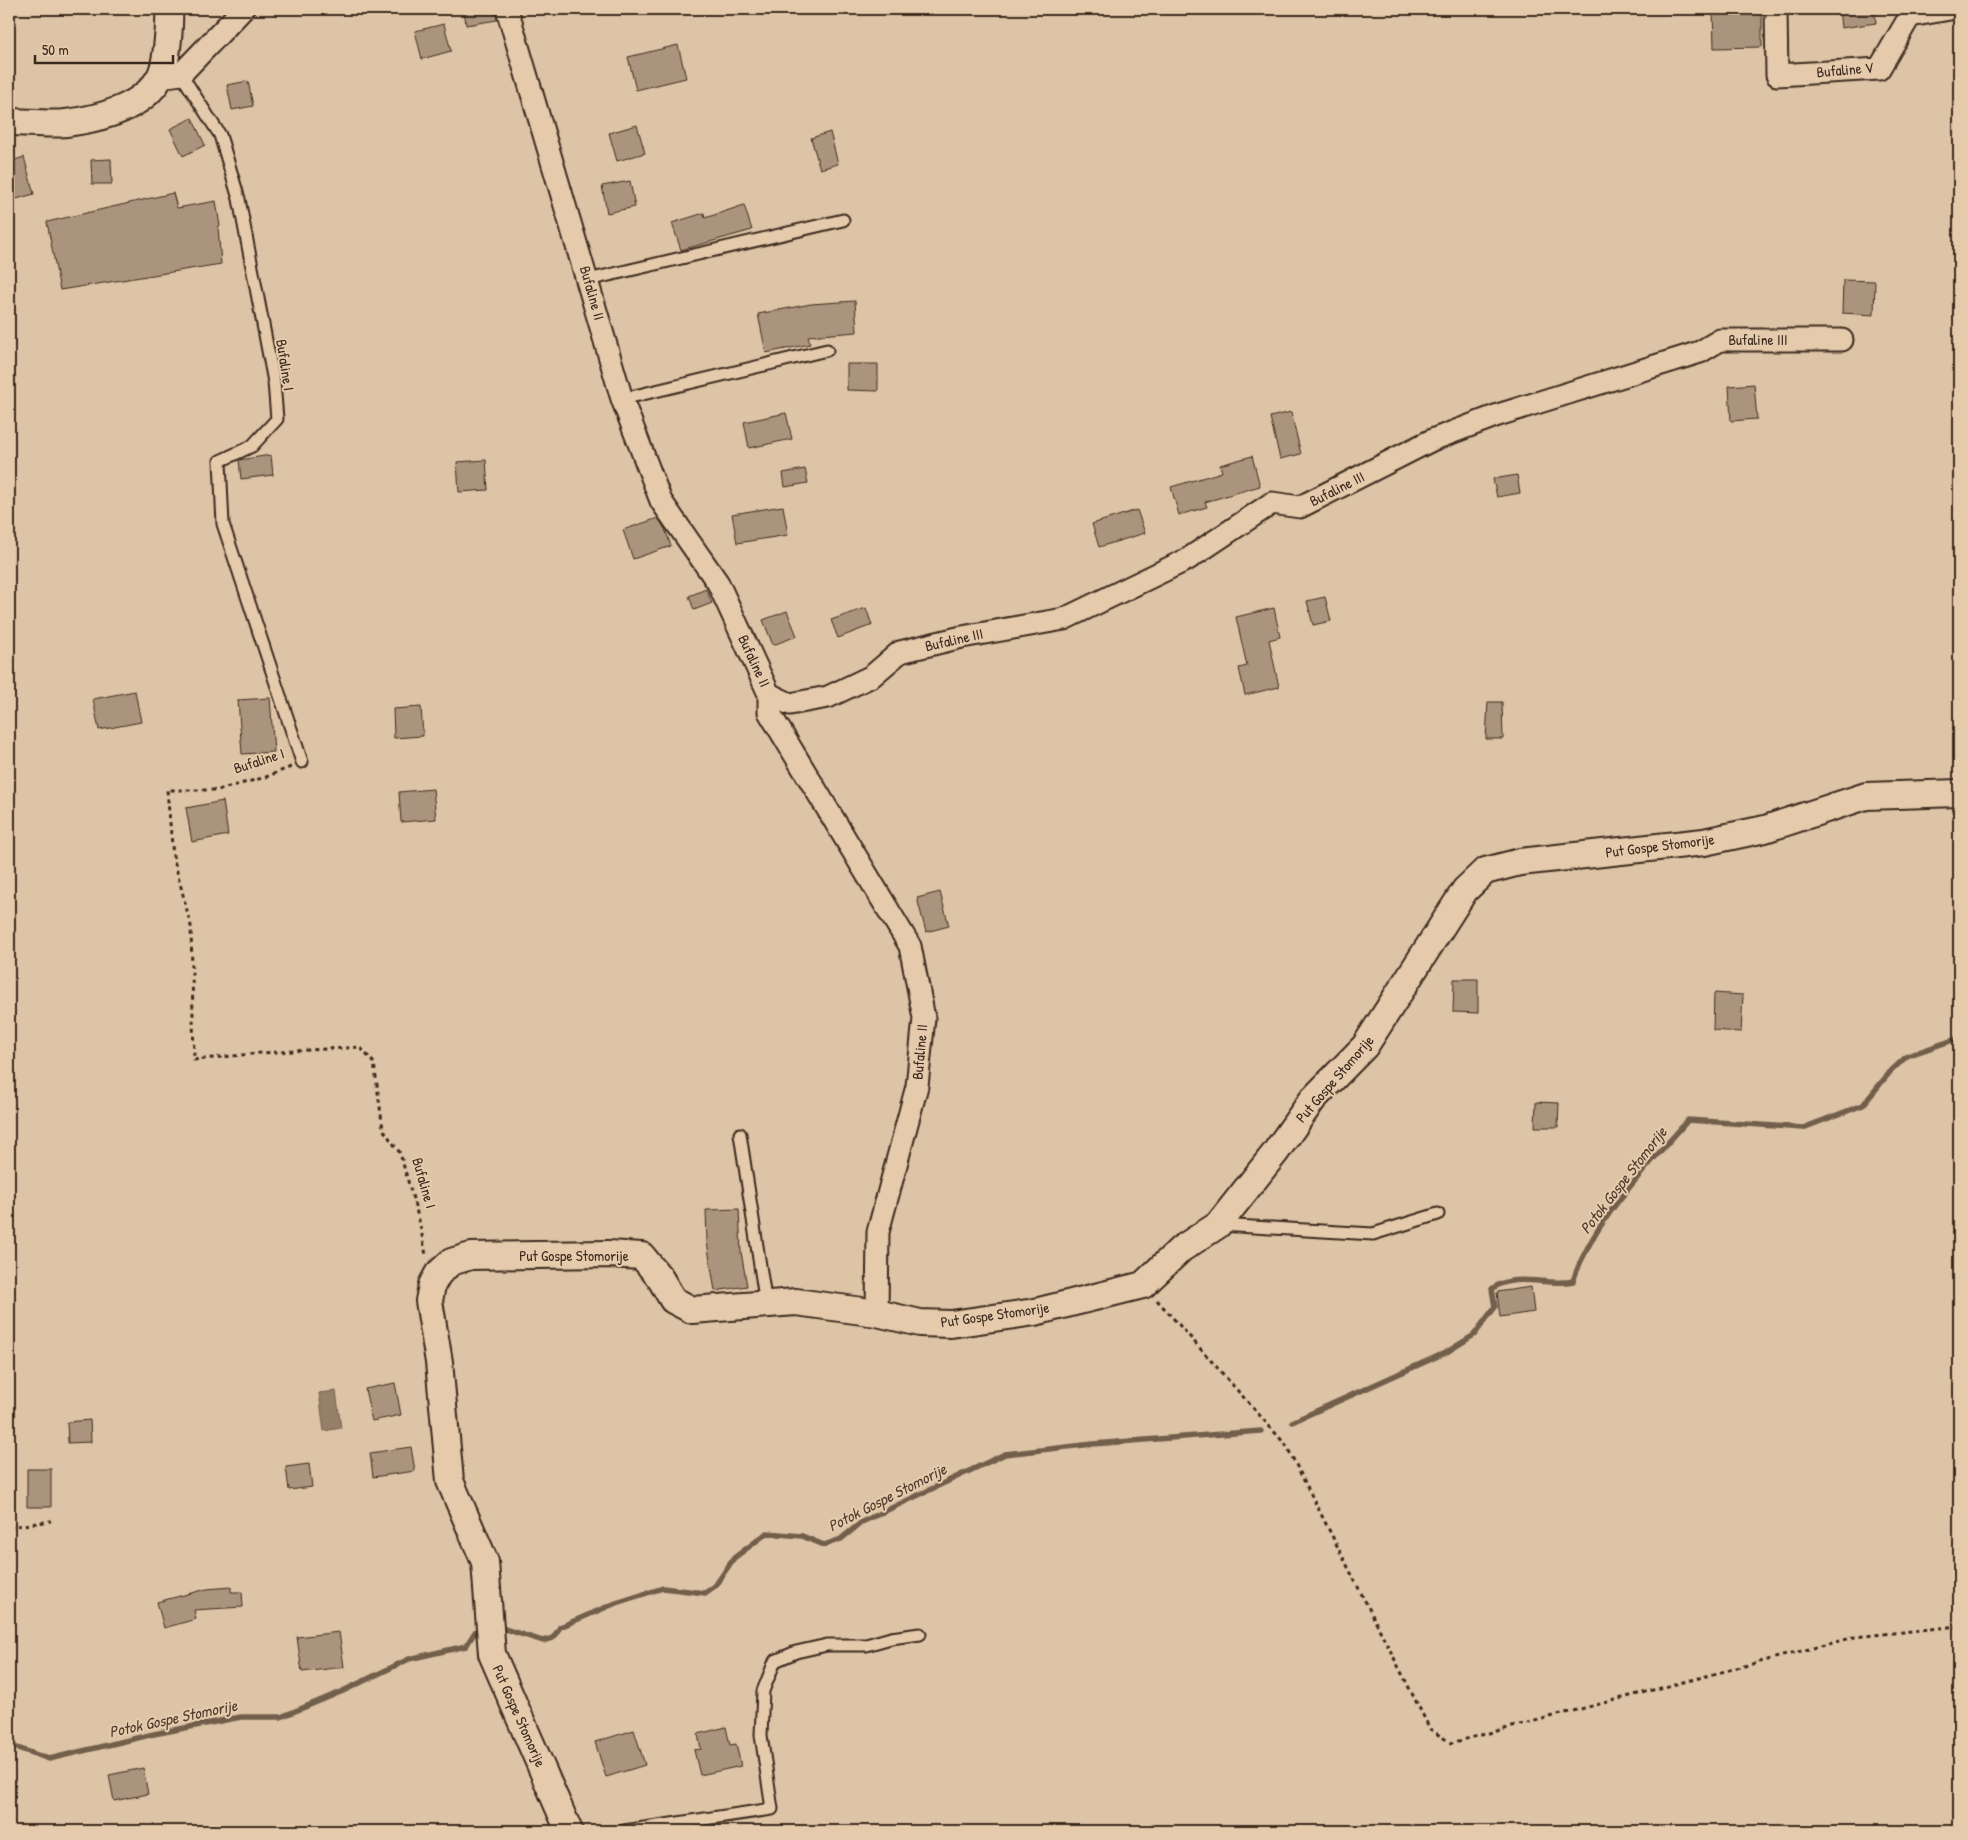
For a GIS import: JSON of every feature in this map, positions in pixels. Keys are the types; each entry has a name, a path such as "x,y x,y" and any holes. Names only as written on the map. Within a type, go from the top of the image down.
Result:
{"street":[{"path":"169,9 165,56 170,75"},
{"path":"9,122 65,123 112,113 144,95 170,75 243,9"},
{"name":"Bufaline II","path":"507,9 622,399 661,500 718,583 769,694 769,712 910,946 924,1018 917,1086 878,1232 878,1313"},
{"name":"Bufaline V","path":"1776,9 1777,75 1879,69 1910,16 1950,9"},
{"name":"Bufaline III","path":"769,694 790,704 828,697 872,676 900,652 962,637 1064,619 1188,559 1272,503 1300,507 1432,440 1498,415 1700,352 1720,340 1842,340"},
{"name":"Put Gospe Stomorije","path":"569,1831 492,1654 485,1562 450,1481 439,1362 429,1301 432,1285 438,1274 451,1262 470,1256 608,1254 642,1256 660,1278 673,1300 692,1310 796,1302 878,1313 920,1323 952,1324 1035,1312 1143,1285 1181,1249 1218,1225 1275,1153 1313,1099 1366,1046 1465,890 1485,871 1520,862 1704,842 1765,829 1866,796 1959,793"}],"lane":[{"name":"Bufaline I","path":"170,75 220,135 239,199 274,382 277,420 252,446 220,461 223,524 302,762"},
{"path":"588,280 843,220"},
{"path":"622,399 828,350"},
{"path":"740,1134 766,1305"},
{"path":"1218,1225 1373,1234 1438,1214"},
{"path":"624,1831 772,1809 762,1735 763,1690 775,1661 796,1652 827,1645 866,1645 891,1638 920,1634"}],"path":[{"name":"Bufaline I","path":"302,762 266,777 218,790 167,790 173,856 191,926 194,1060 261,1053 360,1047 374,1063 383,1129 400,1153 419,1220 432,1285"},
{"path":"1143,1285 1286,1445 1430,1729 1451,1742 1855,1637 1959,1626"},
{"path":"9,1527 51,1521"}],"shaded area":[{"path":"336,1391 341,1428 324,1431 319,1393"}],"building":[{"path":"464,9 495,9 497,20 466,25"},
{"path":"1713,9 1762,9 1762,47 1714,48"},
{"path":"1839,9 1874,9 1876,23 1841,28"},
{"path":"444,24 451,51 422,59 415,31"},
{"path":"678,45 686,78 636,90 628,57"},
{"path":"248,81 253,106 232,110 227,85"},
{"path":"192,118 205,145 183,156 170,129"},
{"path":"637,125 645,153 617,161 609,133"},
{"path":"830,132 838,164 820,169 811,138"},
{"path":"24,157 34,194 9,201 9,162"},
{"path":"111,159 112,184 92,184 91,160"},
{"path":"630,181 635,207 607,213 602,186"},
{"path":"173,193 177,208 216,201 220,226 218,227 221,264 60,290 47,222"},
{"path":"744,205 752,230 681,250 672,223 704,213 705,218"},
{"path":"1843,280 1875,281 1874,315 1842,313"},
{"path":"855,301 857,332 808,336 810,344 766,353 758,314 811,304"},
{"path":"847,364 878,364 878,391 847,390"},
{"path":"1754,384 1757,419 1731,421 1729,386"},
{"path":"1291,412 1301,454 1280,459 1270,417"},
{"path":"786,413 792,439 749,448 744,422"},
{"path":"271,455 273,475 241,479 239,460"},
{"path":"1252,456 1260,486 1205,502 1207,507 1179,515 1171,487 1222,472 1220,465"},
{"path":"486,460 488,490 459,492 457,462"},
{"path":"805,469 808,483 785,487 783,473"},
{"path":"1517,475 1520,493 1497,497 1493,479"},
{"path":"783,506 788,535 737,543 732,514"},
{"path":"1137,510 1145,533 1099,547 1092,524"},
{"path":"658,518 665,529 671,546 633,559 623,530"},
{"path":"706,589 712,603 694,610 689,596"},
{"path":"1325,597 1331,621 1313,625 1307,601"},
{"path":"866,608 872,625 838,638 831,620"},
{"path":"1274,608 1280,637 1269,640 1279,687 1245,695 1239,668 1247,666 1236,617"},
{"path":"787,611 797,636 773,645 763,620"},
{"path":"135,691 141,722 99,730 93,699"},
{"path":"270,698 274,752 242,754 238,700"},
{"path":"1488,702 1502,702 1503,739 1486,739"},
{"path":"421,707 423,736 394,738 393,709"},
{"path":"433,789 436,819 401,822 399,792"},
{"path":"223,801 228,835 192,842 186,808"},
{"path":"940,892 949,926 926,932 917,898"},
{"path":"1454,979 1478,979 1478,1013 1453,1012"},
{"path":"1714,993 1743,995 1741,1032 1713,1030"},
{"path":"1536,1102 1559,1103 1558,1127 1535,1127"},
{"path":"739,1209 741,1252 747,1286 715,1291 707,1242 706,1210"},
{"path":"1531,1287 1534,1312 1500,1317 1497,1292"},
{"path":"395,1383 401,1415 372,1421 365,1389"},
{"path":"90,1420 91,1442 68,1443 67,1422"},
{"path":"411,1447 415,1471 373,1477 370,1453"},
{"path":"309,1464 312,1487 289,1490 286,1467"},
{"path":"27,1469 51,1469 51,1507 27,1507"},
{"path":"231,1587 231,1592 242,1592 243,1607 194,1610 196,1619 164,1628 157,1602 207,1589"},
{"path":"339,1632 344,1667 302,1672 297,1637"},
{"path":"726,1727 730,1745 736,1744 741,1766 700,1775 694,1750 701,1749 698,1734"},
{"path":"634,1730 645,1765 606,1777 595,1742"},
{"path":"143,1768 148,1794 114,1801 109,1775"}],"waterway":[{"name":"Potok Gospe Stomorije","path":"1292,1422 1447,1352 1474,1335 1495,1307 1492,1289 1501,1284 1521,1280 1573,1281 1582,1258 1608,1216 1639,1176 1688,1120 1803,1128 1863,1105 1890,1072 1907,1056 1959,1038"},
{"name":"Potok Gospe Stomorije","path":"502,1628 543,1641 553,1638 560,1627 616,1603 663,1588 705,1593 715,1586 734,1558 767,1533 802,1536 824,1545 841,1539 862,1522 1005,1454 1093,1444 1261,1431"},
{"name":"Potok Gospe Stomorije","path":"9,1745 49,1759 154,1734 241,1717 281,1717 343,1691 409,1659 466,1646 475,1632"}]}
